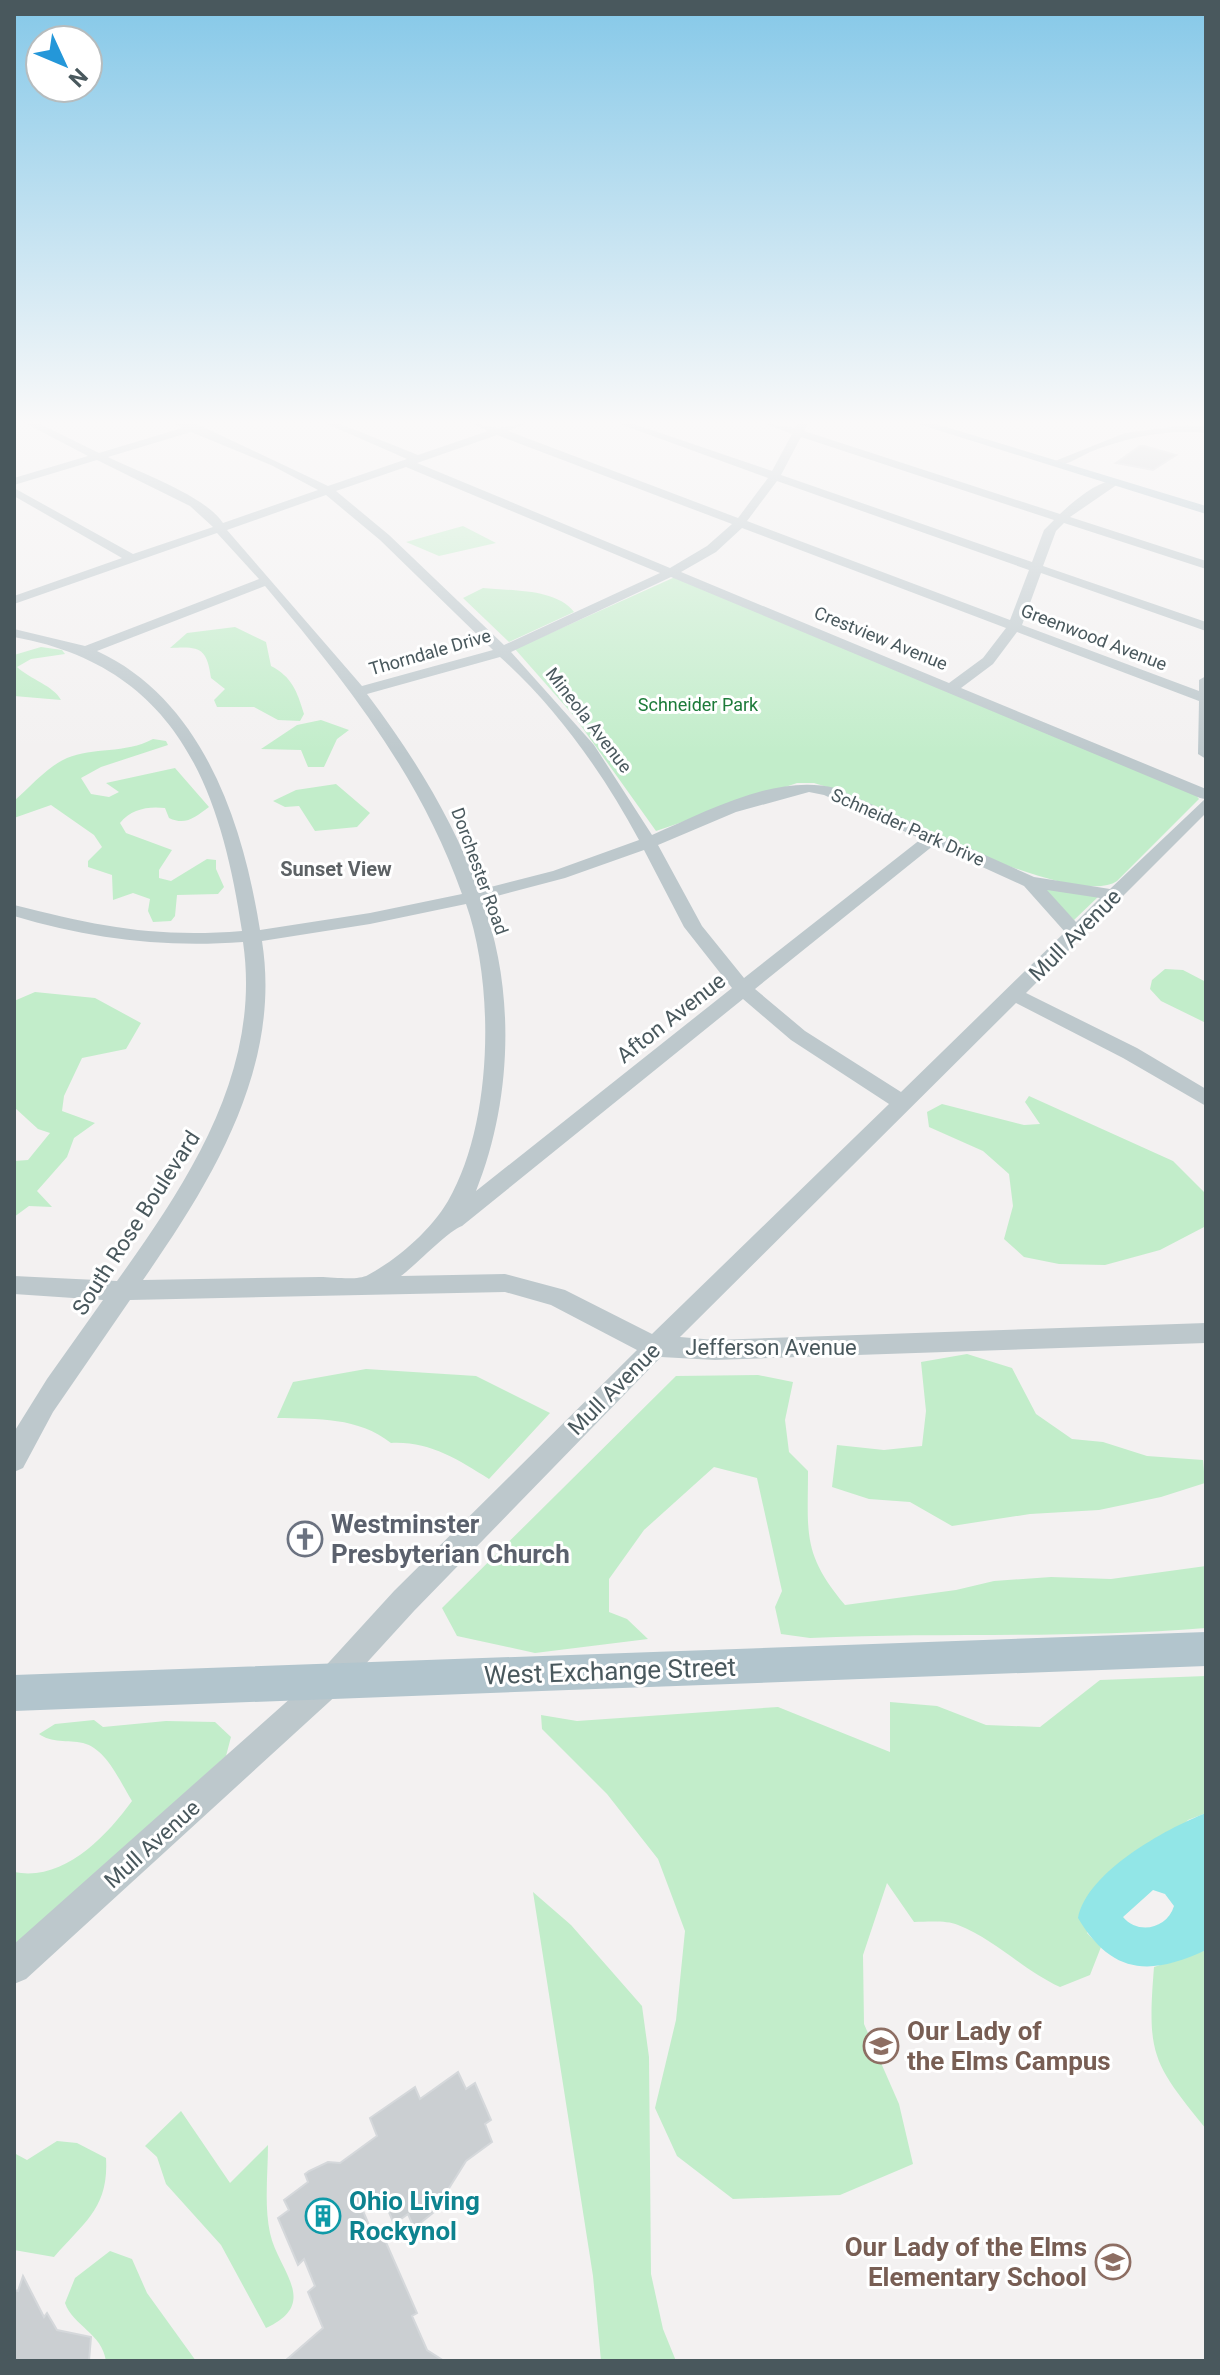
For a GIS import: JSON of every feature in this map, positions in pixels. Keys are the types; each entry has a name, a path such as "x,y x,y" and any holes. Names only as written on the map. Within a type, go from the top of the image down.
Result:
{"main road":[{"name":"West Exchange Street","path":"14,1693 1206,1649"}],"street":[{"path":"89,534 133,559"},
{"path":"14,600 204,534"},
{"name":"Dorchester Road","path":"225,534 361,691 426,789 454,846 472,897 493,977 494,1073 480,1148 466,1189 438,1233 372,1285"},
{"name":"Mineola Avenue","path":"381,534 504,649 584,742 650,840 697,931 745,991 805,1042 905,1104"},
{"name":"Crestview Avenue","path":"582,534 1206,795"},
{"name":"Thorndale Drive","path":"361,691 504,649 673,573 711,551 728,534"},
{"name":"Greenwood Avenue","path":"770,534 1205,699"},
{"path":"938,534 1206,627"},
{"path":"951,688 988,661 1015,626 1043,543 1049,534"},
{"path":"1109,534 1206,565"},
{"path":"83,652 266,581"},
{"path":"19,584 33,594"},
{"name":"South Rose Boulevard","path":"14,633 83,652 133,678 154,694 187,738 227,823 254,938 258,1001 251,1049 223,1133 192,1188 39,1412 14,1460"},
{"path":"1206,680 1206,754"},
{"name":"Schneider Park Drive","path":"14,910 73,929 191,942 254,938 346,924 472,897 603,861 650,840 791,790 813,787 1030,882 1116,895"},
{"name":"Mull Avenue","path":"14,1967 330,1682 404,1601 656,1346 905,1104 1206,804"},
{"name":"Afton Avenue","path":"438,1233 745,991 931,839"},
{"name":"Schneider Park Drive","path":"1030,882 1076,933"},
{"path":"1015,995 1130,1053 1206,1099"},
{"name":"Jefferson Avenue","path":"14,1285 124,1290 518,1284 591,1311 632,1338 656,1346 742,1350 1206,1333"}],"green space":[{"path":"435,534 478,534 496,543 439,556 406,542"},
{"name":"Schneider Park","path":"675,577 1195,794 1199,799 1117,881 1095,886 1062,882 979,855 837,790 814,783 797,783 656,831 574,716 515,649"},
{"path":"483,588 544,595 566,604 574,612 509,642 463,598"},
{"path":"235,627 266,642 271,666 289,680 296,692 304,714 300,721 278,720 254,707 217,707 214,700 225,689 211,678 204,655 195,649 170,648 187,633"},
{"path":"41,647 62,650 65,654 31,659 17,667 53,691 61,700 14,696 14,655"},
{"path":"321,720 349,730 337,739 324,767 308,767 301,750 261,749 297,725"},
{"path":"153,739 166,741 168,745 101,767 81,778 91,794 109,797 119,792 106,783 175,768 209,807 190,819 180,821 169,818 165,808 146,808 129,814 120,823 126,833 172,850 159,870 159,878 171,881 207,859 216,860 216,869 224,887 218,894 177,895 175,916 171,921 153,922 148,911 150,899 133,893 113,900 112,875 88,867 88,861 102,847 94,835 51,805 14,818 14,801 46,771 67,758 87,752 131,747"},
{"path":"336,784 370,813 357,827 315,831 299,806 285,807 273,801 296,790"},
{"path":"1041,888 1098,897 1074,920"},
{"path":"1165,969 1183,970 1206,982 1206,1023 1161,1001 1150,989 1152,980"},
{"path":"35,992 95,998 141,1023 126,1049 82,1058 64,1096 62,1111 95,1123 74,1138 67,1157 37,1191 52,1207 29,1206 14,1217 14,1161 28,1160 50,1133 38,1129 14,1107 14,1001"},
{"path":"1029,1096 1173,1161 1206,1194 1206,1226 1160,1250 1105,1265 1059,1264 1024,1257 1004,1239 1013,1206 1009,1174 983,1151 929,1127 927,1112 942,1104 1024,1125 1040,1124 1025,1102"},
{"path":"967,1354 1012,1368 1036,1414 1072,1439 1103,1442 1147,1456 1203,1460 1205,1483 1161,1497 1099,1510 1030,1514 952,1526 910,1502 869,1499 832,1487 837,1445 884,1450 922,1446 926,1411 921,1362"},
{"path":"366,1369 476,1376 550,1413 489,1479 430,1448 391,1443 365,1428 322,1419 277,1418 293,1382"},
{"path":"758,1375 793,1382 785,1420 789,1452 808,1471 808,1527 814,1557 845,1605 956,1590 994,1581 1051,1577 1111,1579 1206,1566 1206,1628 1107,1633 810,1638 781,1634 775,1607 782,1591 757,1478 714,1467 644,1530 609,1579 609,1612 627,1619 648,1639 535,1653 457,1636 442,1608 676,1376"},
{"path":"1206,1676 1206,1813 1188,1820 1087,1933 1101,1947 1090,1975 1060,1987 972,1931 942,1922 914,1922 887,1883 863,1955 864,2024 899,2104 913,2164 840,2195 733,2199 677,2156 655,2108 676,2020 685,1931 658,1859 607,1794 542,1729 541,1715 577,1721 778,1707 890,1752 890,1702 937,1706 986,1725 1040,1727 1100,1680"},
{"path":"94,1720 103,1727 166,1721 215,1722 231,1737 226,1756 14,1947 14,1872 32,1873 66,1864 96,1842 132,1801 112,1767 92,1746 49,1739 39,1734 55,1724"},
{"path":"533,1892 571,1925 642,2006 649,2057 651,2274 663,2329 676,2361 601,2361 593,2276"},
{"path":"1206,1950 1206,2129 1174,2088 1157,2056 1153,2039 1152,1996 1154,1967"},
{"path":"181,2111 230,2183 268,2145 268,2222 274,2247 292,2285 294,2297 291,2308 282,2318 266,2328 221,2245 166,2184 157,2157 145,2146"},
{"path":"57,2141 77,2143 106,2158 106,2175 99,2202 54,2257 14,2250 14,2153 27,2160"},
{"path":"110,2251 132,2259 147,2293 196,2361 106,2361 99,2343 74,2318 65,2303 75,2278"}],"water":[{"path":"1206,1813 1206,1950 1167,1964 1150,1966 1134,1965 1104,1951 1078,1918 1084,1901 1096,1884 1150,1841","holes":["1153,1890 1165,1894 1174,1906 1159,1924 1136,1926 1123,1917"]}],"building":[{"name":"Ohio Living Rockynol","path":"458,2072 466,2089 475,2083 491,2120 485,2124 492,2142 466,2161 434,2212 414,2228 408,2214 394,2224 382,2196 363,2211 374,2237 381,2231 417,2313 412,2316 427,2350 444,2361 285,2361 323,2328 308,2292 315,2286 304,2259 298,2265 278,2218 289,2210 284,2200 308,2182 305,2174 309,2171 328,2162 340,2163 377,2136 370,2118 415,2087 420,2099"},
{"path":"23,2276 44,2317 47,2313 57,2330 91,2337 89,2361 14,2361 14,2290 18,2291"}],"place":[{"name":"Westminster Presbyterian Church","path":"305,1539"},
{"name":"Our Lady of the Elms Campus","path":"881,2046"},
{"name":"Ohio Living Rockynol","path":"323,2216"},
{"name":"Our Lady of the Elms Elementary School","path":"1113,2262"}],"district":[{"name":"Sunset View","path":"336,869"}]}
